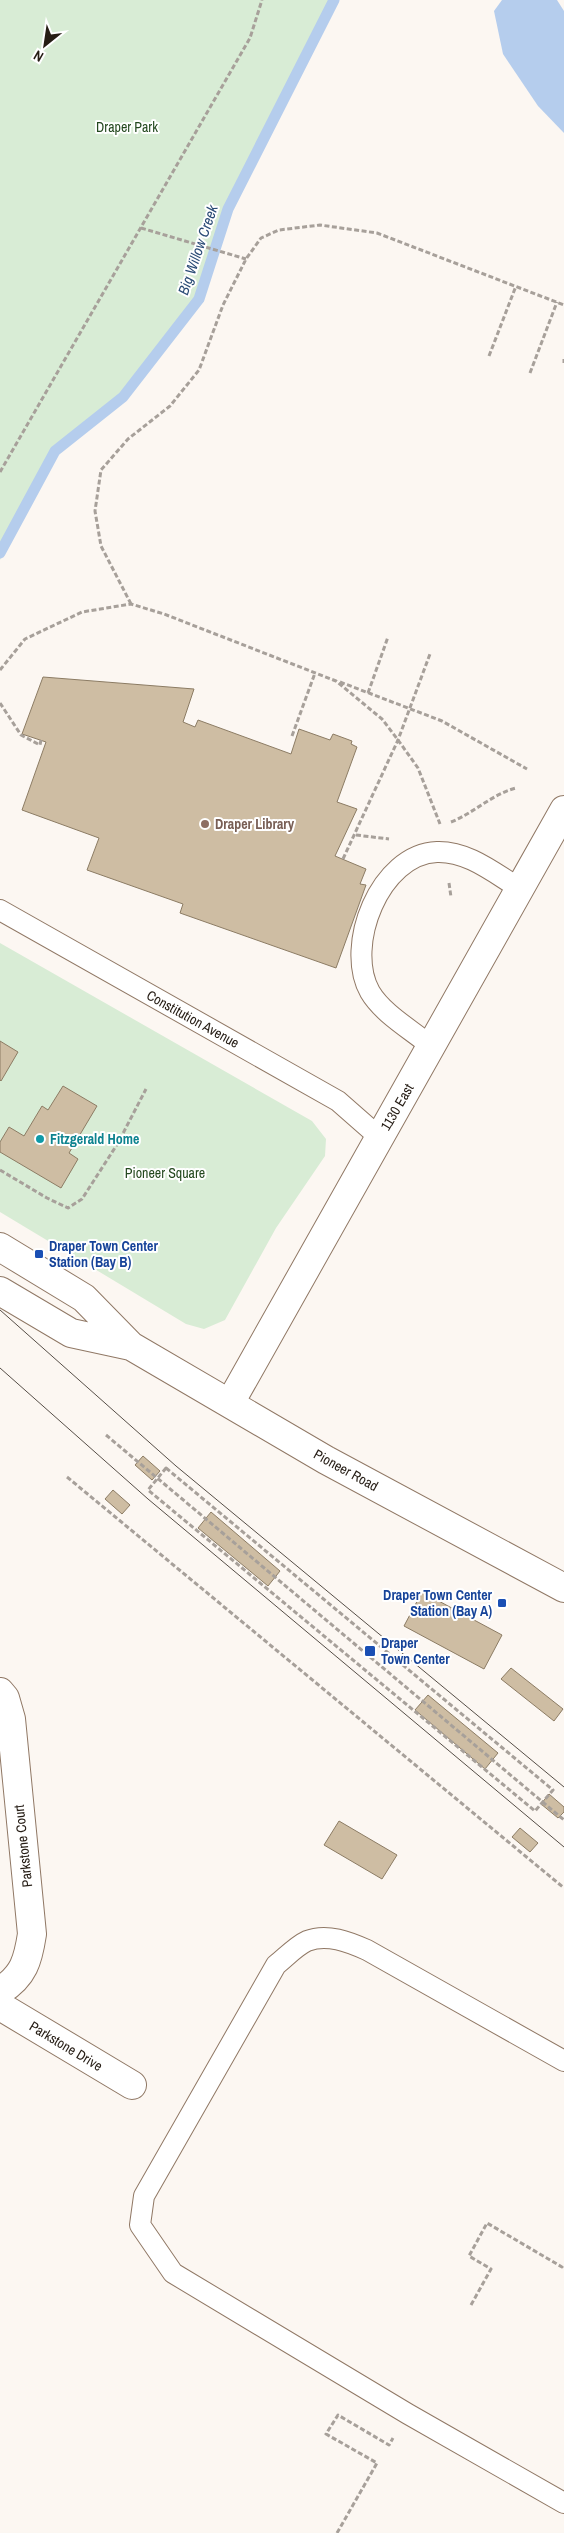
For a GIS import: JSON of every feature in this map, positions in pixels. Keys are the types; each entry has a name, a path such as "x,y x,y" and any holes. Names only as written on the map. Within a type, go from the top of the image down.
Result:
{"street":[{"name":"1130 East","path":"230,1403 564,810"},
{"name":"Pioneer Road","path":"0,1247 84,1298 131,1346 326,1460 564,1588"},
{"name":"Pioneer Road","path":"0,1291 71,1333 131,1346"},
{"name":"Parkstone Court","path":"0,1692 5,1698 11,1719 32,1934 28,1961 17,1978 0,1991"},
{"name":"Parkstone Drive","path":"0,2006 132,2085"}],"lane":[{"path":"432,1047 380,1004 370,993 364,978 362,950 364,935 373,904 382,887 395,870 408,860 436,852 464,856 519,888"},
{"name":"Constitution Avenue","path":"0,910 338,1101 379,1137"},
{"path":"564,2061 367,1950 346,1941 325,1938 307,1941 276,1965 144,2196 140,2225 174,2273 408,2414 564,2503"}],"path":[{"path":"0,472 250,38 262,0"},
{"path":"131,604 102,546 95,511 101,470 128,439 170,406 199,370 223,305 246,259 261,238 279,230 320,225 377,233 564,305"},
{"path":"141,228 246,259"},
{"path":"489,356 516,286"},
{"path":"530,372 557,302"},
{"path":"0,670 25,639 82,612 131,604 164,614 442,721 527,769"},
{"path":"368,693 388,637"},
{"path":"343,859 398,740 430,654"},
{"path":"292,736 315,673"},
{"path":"336,681 382,719 418,768 439,819 440,831"},
{"path":"0,702 21,735 40,745 41,740"},
{"path":"0,1170 47,1198 68,1208 82,1199 118,1143 146,1089"},
{"path":"106,1435 564,1820"},
{"path":"166,1468 553,1790 543,1802 535,1811 148,1490 157,1478 166,1468"},
{"path":"67,1477 563,1885"},
{"path":"471,2305 491,2269 469,2256 487,2223 562,2267 564,2264"},
{"path":"337,2533 377,2463 326,2434 338,2415 389,2445 396,2434"}],"green space":[{"name":"Draper Park","path":"0,0 334,0 228,209 199,299 123,397 55,451 0,560"},
{"name":"Pioneer Square","path":"0,943 312,1121 326,1139 325,1156 276,1228 225,1320 204,1329 186,1324 0,1212"}],"water":[{"path":"502,0 557,0 564,11 564,133 538,106 503,54 494,11"}],"building":[{"name":"Draper Library","path":"43,677 194,689 183,722 195,727 198,720 291,754 299,729 330,740 333,734 352,741 351,744 357,747 337,802 357,809 335,856 366,869 360,884 366,885 336,968 180,913 183,904 87,870 99,838 22,810 46,742 22,734"},
{"path":"0,1041 18,1052 1,1081 0,1080"},
{"name":"Fitzgerald Home","path":"63,1086 97,1106 69,1153 78,1159 61,1188 0,1152 0,1142 9,1127 24,1136 42,1106 48,1110"},
{"path":"143,1456 160,1471 152,1480 135,1465"},
{"path":"113,1490 130,1505 122,1514 105,1499"},
{"path":"211,1512 280,1571 268,1586 198,1528"},
{"path":"422,1592 502,1635 484,1669 404,1626"},
{"path":"511,1668 563,1709 554,1721 501,1679"},
{"path":"428,1695 498,1753 485,1769 415,1710"},
{"path":"549,1794 564,1807 564,1812 558,1818 541,1804"},
{"path":"339,1821 397,1855 382,1879 324,1845"},
{"path":"520,1828 538,1843 530,1852 512,1837"}],"waterway":[{"name":"Big Willow Creek","path":"0,553 55,451 123,397 199,299 228,209 334,0"}],"tram line":[{"path":"0,1310 176,1466 564,1787"},
{"path":"0,1368 148,1499 564,1847"}],"place":[{"name":"Draper Library","path":"205,824"},
{"name":"Fitzgerald Home","path":"40,1139"},
{"name":"Draper Town Center Station (Bay B)","path":"39,1254"},
{"name":"Draper Town Center Station (Bay A)","path":"502,1603"},
{"name":"Draper Town Center","path":"370,1651"}]}
